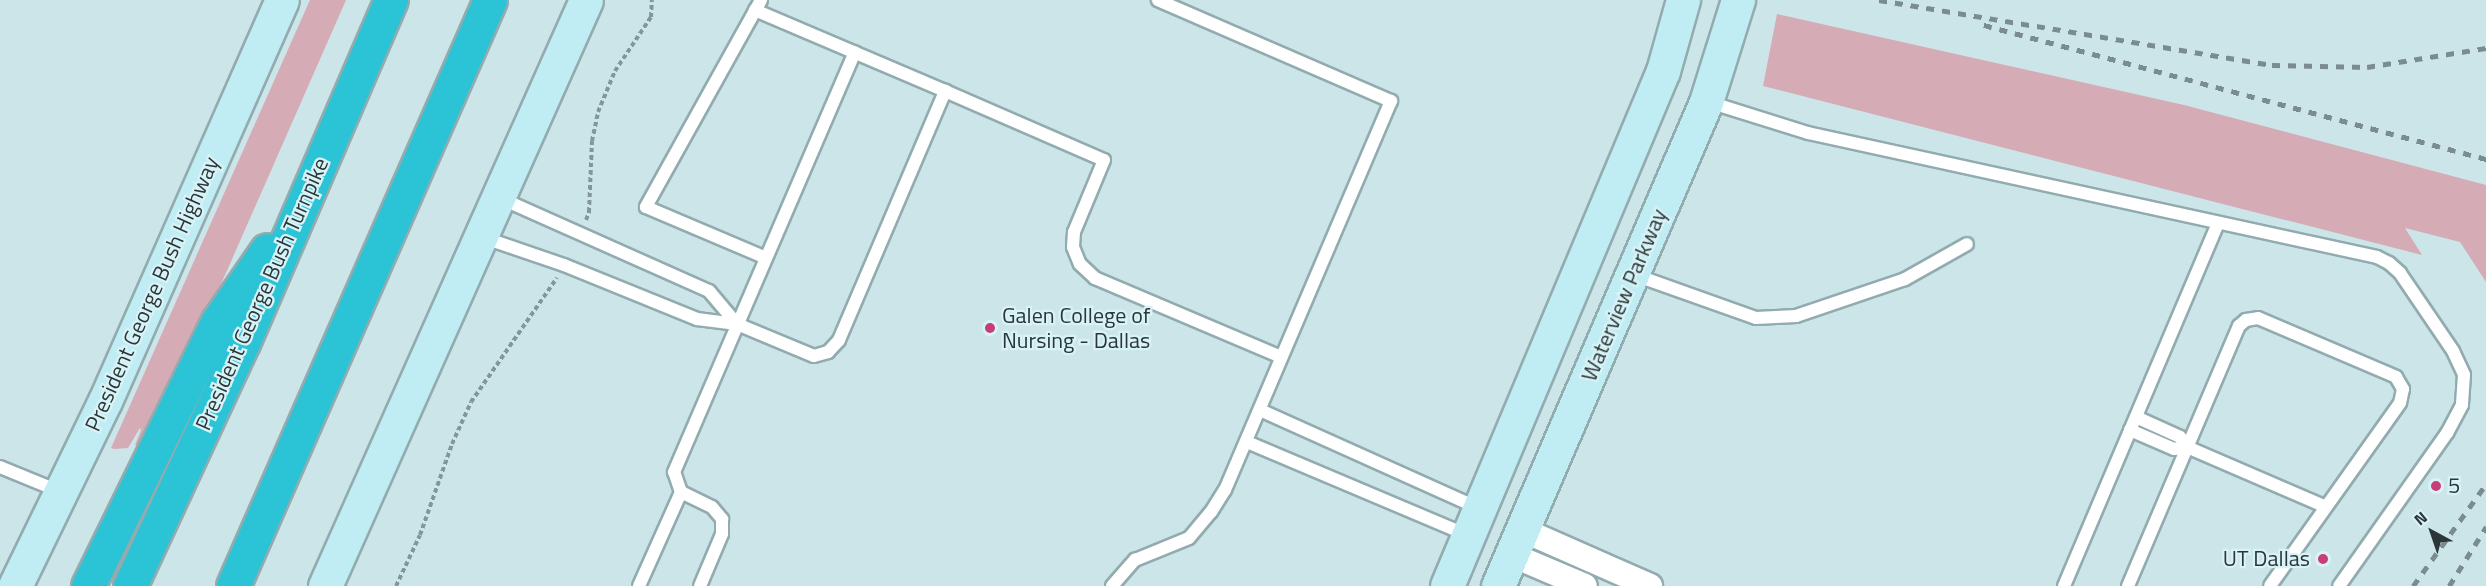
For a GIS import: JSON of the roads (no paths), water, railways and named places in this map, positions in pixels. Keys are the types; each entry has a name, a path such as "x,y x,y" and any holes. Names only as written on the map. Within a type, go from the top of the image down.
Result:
{"highway":[{"name":"President George Bush Turnpike","path":"130,586 243,344 391,0"},
{"path":"232,586 490,0"},
{"path":"88,586 218,321 305,197"}],"main road":[{"name":"President George Bush Highway","path":"15,586 62,492 135,334 282,0"},
{"path":"325,586 586,0"},
{"path":"1447,586 1663,71 1683,0"},
{"name":"Waterview Parkway","path":"1498,586 1706,102 1738,0"},
{"path":"1475,523 1517,542"}],"street":[{"path":"1517,542 1585,586"},
{"path":"1517,542 1650,586"}],"lane":[{"path":"1112,586 1135,560 1189,538 1202,524 1225,490 1391,101 1158,0"},
{"path":"766,258 646,207 758,5 855,52 1104,160 1074,232 1073,247 1080,264 1095,278 1281,357"},
{"path":"639,586 681,492 674,472 855,52"},
{"path":"480,237 564,265 697,319 737,324 814,356 828,352 839,340 945,91"},
{"path":"1706,102 1808,134 2377,257 2389,263 2400,273 2453,351 2464,375 2462,405 2447,433 2339,586"},
{"path":"498,197 709,291 737,324"},
{"path":"2064,586 2218,223"},
{"path":"1634,274 1756,318 1796,316 1905,279 1967,244"},
{"path":"2128,586 2239,326 2246,320 2258,318 2396,377 2403,389 2400,403 2270,586"},
{"path":"1260,410 1475,523"},
{"path":"2136,417 2180,437 2187,447 2326,507"},
{"path":"2130,430 2174,450 2187,447"},
{"path":"1247,441 1475,523"},
{"path":"0,467 62,492"},
{"path":"681,492 712,507 722,519 722,534 700,586"}],"railway":[{"path":"1879,0 2272,65 2367,67 2486,48"},
{"path":"1984,25 2486,159"},
{"path":"2413,586 2486,484"},
{"path":"2449,586 2486,527"}],"place":[{"name":"Galen College of Nursing - Dallas","path":"990,328"},
{"name":"5","path":"2436,486"},
{"name":"UT Dallas","path":"2323,559"}]}
